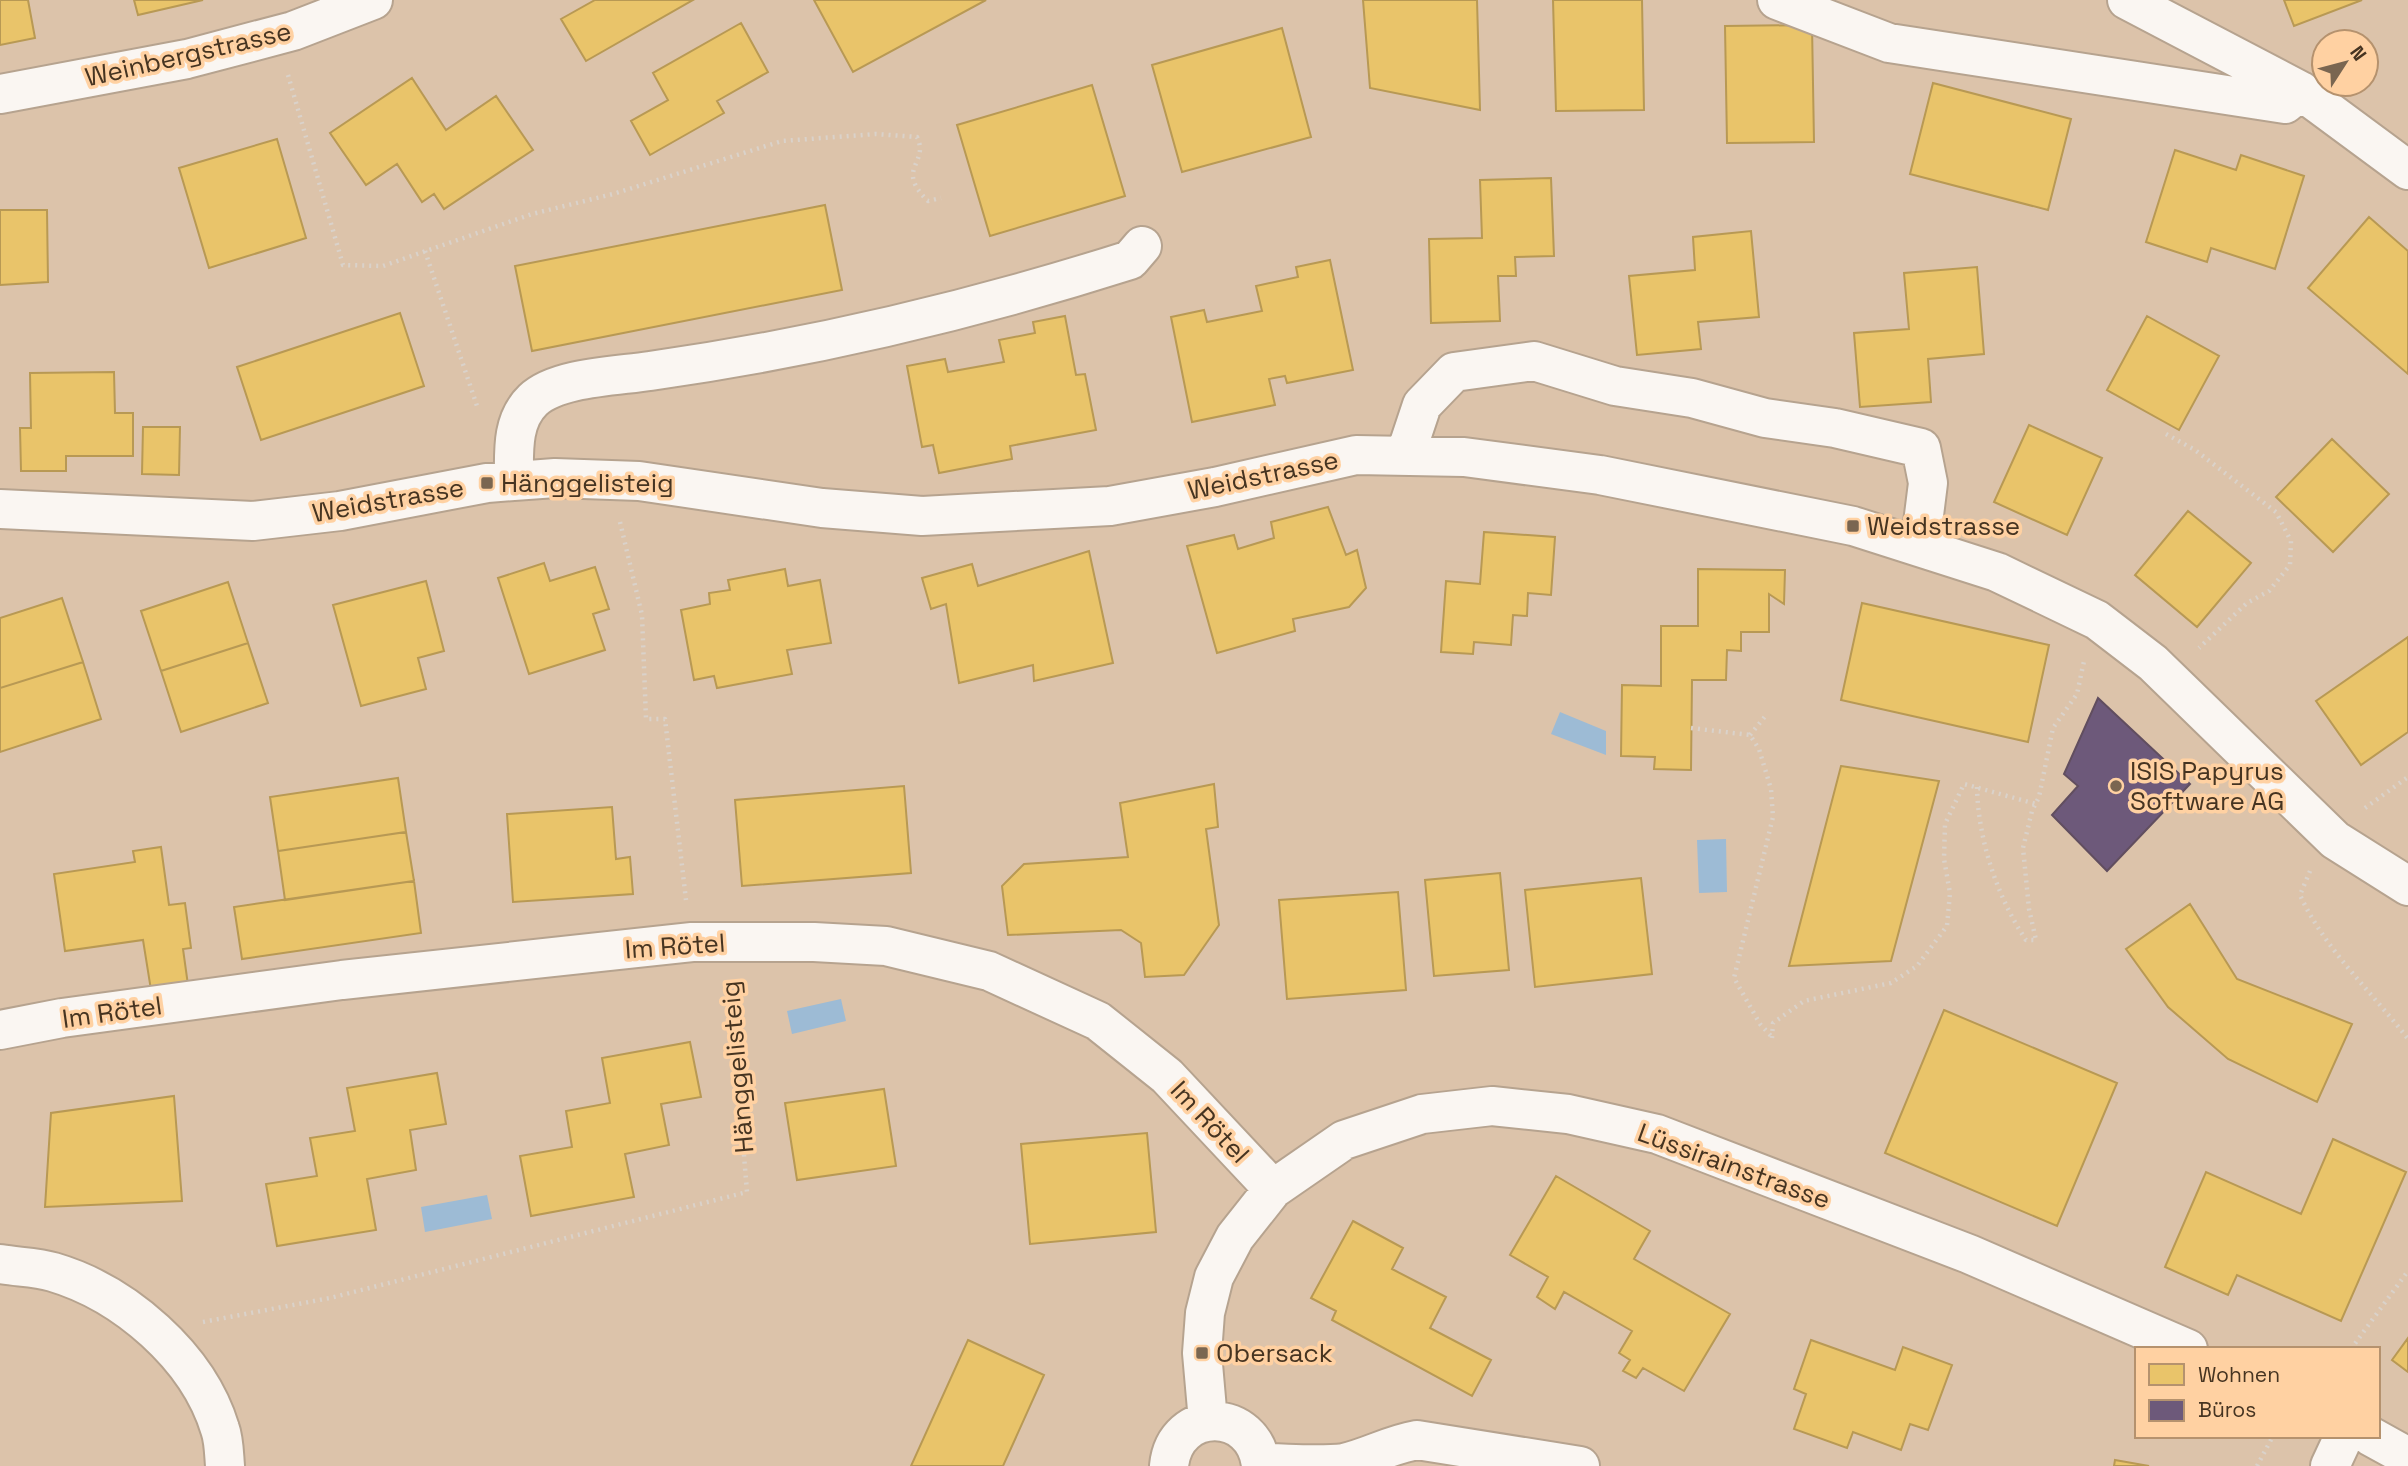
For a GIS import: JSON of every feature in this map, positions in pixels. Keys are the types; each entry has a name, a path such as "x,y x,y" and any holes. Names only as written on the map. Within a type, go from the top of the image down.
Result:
{"street":[{"name":"Weinbergstrasse","path":"0,94 187,59 293,31 373,0"},
{"path":"1777,0 1889,43 2285,104 2301,91"},
{"path":"2127,0 2301,91 2408,170"},
{"path":"514,480 514,438 522,414 533,400 550,389 585,380 763,355 975,305 1130,260 1142,246"},
{"path":"1405,456 1422,405 1454,372 1534,361 1615,386 1692,398 1765,418 1835,428 1921,449 1928,483 1920,547"},
{"name":"Weidstrasse","path":"0,509 253,521 340,511 514,480 555,478 639,481 822,508 922,516 1110,506 1215,487 1356,454 1464,457 1600,475 1804,514 1920,547 1997,572 2097,620 2153,663 2335,840 2408,886"},
{"name":"Im Rötel","path":"0,1030 62,1018 342,980 709,942 814,942 886,946 939,957 1001,976 1098,1021 1167,1076 1273,1189"},
{"name":"Lüssirainstrasse","path":"1208,1421 1202,1353 1205,1313 1214,1277 1235,1237 1273,1189 1344,1140 1422,1114 1492,1106 1567,1114 1657,1134 1969,1254 2183,1347"},
{"path":"0,1264 52,1271 114,1298 158,1331 203,1393 220,1429 225,1466"},
{"path":"1169,1466 1176,1442 1184,1432 1208,1421 1220,1421 1244,1431 1258,1451 1261,1465 1341,1463 1366,1456 1390,1444 1417,1440 1580,1466"},
{"path":"2330,1466 2343,1438"},
{"path":"2374,1438 2408,1457"}],"path":[{"path":"287,69 343,265 383,266 532,215 613,194 782,141 876,134 917,137 920,143 912,178 914,187 928,201 941,198"},
{"path":"425,251 480,415"},
{"path":"2166,434 2195,450 2276,512 2291,541 2290,565 2269,592 2247,603 2215,631 2170,680"},
{"name":"Hänggelisteig","path":"158,1331 330,1298 747,1192 709,942 665,719 646,719 642,615 621,527"},
{"path":"1977,788 1982,835 1990,862 2015,924 2025,940 2036,940 2029,909 2023,849 2053,728 2077,694 2085,657"},
{"path":"1750,735 1766,714"},
{"path":"1691,728 1750,735"},
{"path":"1750,735 1759,749 1771,789 1773,817 1734,978 1755,1016 1772,1038 1773,1023 1804,1000 1891,983 1917,966 1947,926 1950,893 1944,859 1945,824 1964,784 2036,804"},
{"path":"2363,809 2408,777"},
{"path":"2314,867 2306,875 2301,895 2315,928 2408,1039"},
{"path":"2352,1347 2408,1271"},
{"path":"2256,1466 2272,1438"}],"water":[{"path":"1560,712 1606,731 1606,755 1551,734"},
{"path":"1726,839 1727,892 1699,893 1697,840"},
{"path":"841,999 846,1021 792,1034 787,1011"},
{"path":"487,1195 492,1219 425,1232 421,1207"}],"building: Wohnen":[{"path":"0,0 28,0 35,38 0,45"},
{"path":"134,0 203,0 138,15"},
{"path":"595,0 693,0 586,61 561,19"},
{"path":"814,0 986,0 853,72"},
{"path":"1363,0 1477,0 1480,110 1370,88"},
{"path":"1553,0 1642,0 1644,110 1556,111"},
{"path":"2284,0 2362,0 2294,26"},
{"path":"741,23 768,72 717,101 724,113 650,155 631,121 668,100 653,73"},
{"path":"1812,25 1814,142 1727,143 1725,26"},
{"path":"1282,28 1311,137 1182,172 1152,65"},
{"path":"412,78 446,130 496,96 533,150 444,209 434,194 422,202 397,164 366,185 330,133"},
{"path":"1933,83 2071,119 2048,210 1910,174"},
{"path":"1092,85 1125,196 990,236 957,125"},
{"path":"277,139 306,238 209,268 179,168"},
{"path":"2175,150 2236,170 2241,155 2304,176 2275,269 2211,248 2207,262 2146,242"},
{"path":"1551,178 1554,256 1515,257 1516,276 1498,276 1500,321 1431,323 1429,239 1482,238 1480,180"},
{"path":"825,205 842,290 532,351 515,266"},
{"path":"0,210 47,210 48,282 0,285"},
{"path":"2369,217 2408,251 2408,374 2308,288"},
{"path":"1751,231 1759,317 1698,322 1701,349 1637,355 1629,276 1695,270 1693,237"},
{"path":"1330,260 1353,370 1287,383 1285,376 1269,379 1275,405 1192,422 1171,317 1204,310 1207,322 1262,311 1256,286 1298,277 1296,267"},
{"path":"1977,267 1984,354 1928,359 1931,402 1860,407 1854,333 1909,329 1904,273"},
{"path":"400,313 424,386 261,440 237,367"},
{"path":"1065,316 1076,375 1085,374 1096,430 1010,446 1012,459 939,473 933,445 922,447 907,366 945,359 948,372 1004,362 999,340 1035,333 1033,322"},
{"path":"2147,316 2219,356 2179,430 2107,390"},
{"path":"114,372 115,413 133,413 133,456 66,456 66,471 21,471 20,428 31,428 30,373"},
{"path":"2029,425 2102,458 2067,535 1994,502"},
{"path":"143,427 180,427 179,475 142,474"},
{"path":"2332,439 2389,494 2333,552 2276,497"},
{"path":"1328,507 1346,555 1357,550 1366,588 1349,607 1293,619 1295,631 1217,653 1187,546 1234,535 1238,549 1274,538 1271,522"},
{"path":"2188,511 2251,563 2197,627 2135,575"},
{"path":"1484,532 1555,537 1551,595 1528,593 1527,616 1513,615 1511,645 1474,642 1473,654 1441,652 1446,581 1480,584"},
{"path":"1089,551 1113,663 1034,681 1033,665 959,683 946,604 931,609 922,578 972,564 978,586"},
{"path":"544,563 550,581 595,567 609,609 593,614 605,650 529,674 498,578"},
{"path":"785,569 788,586 820,580 831,643 787,650 792,674 717,688 714,676 694,680 681,610 710,604 709,593 730,590 728,580"},
{"path":"1698,569 1785,570 1784,604 1769,594 1769,632 1741,632 1741,651 1727,650 1726,680 1692,680 1691,770 1654,769 1655,757 1621,756 1622,685 1661,686 1661,626 1698,626"},
{"path":"426,581 444,651 418,658 426,689 361,706 333,605"},
{"path":"228,582 248,643 161,671 141,611"},
{"path":"62,598 83,662 0,688 0,618"},
{"path":"1862,603 2049,645 2028,742 1841,700"},
{"path":"2408,637 2408,732 2361,765 2316,701"},
{"path":"248,643 268,703 181,732 161,671"},
{"path":"83,662 101,719 0,752 0,688"},
{"path":"1841,766 1939,781 1891,961 1789,966"},
{"path":"398,778 406,832 278,851 270,797"},
{"path":"1214,784 1218,827 1206,829 1219,925 1184,975 1145,977 1141,943 1121,930 1008,935 1002,886 1024,864 1128,857 1120,803"},
{"path":"904,786 911,873 742,886 735,800"},
{"path":"612,807 616,859 630,857 633,894 513,902 507,814"},
{"path":"406,832 414,881 285,900 278,851"},
{"path":"161,847 169,905 185,903 191,948 183,949 188,985 151,990 143,940 65,951 54,874 135,862 133,851"},
{"path":"1500,873 1509,970 1434,976 1425,880"},
{"path":"1641,878 1652,974 1535,987 1525,890"},
{"path":"414,881 421,933 242,959 234,907"},
{"path":"1398,892 1406,990 1287,999 1279,900"},
{"path":"2190,904 2237,979 2352,1024 2317,1102 2228,1059 2168,1007 2126,949"},
{"path":"1944,1010 2117,1083 2057,1226 1885,1153"},
{"path":"690,1042 701,1097 661,1104 669,1145 625,1154 634,1197 531,1216 520,1156 572,1147 566,1111 610,1103 602,1058"},
{"path":"437,1073 446,1124 410,1130 416,1170 367,1179 376,1230 277,1246 266,1184 317,1176 310,1138 355,1131 347,1088"},
{"path":"884,1089 896,1166 797,1180 785,1103"},
{"path":"174,1096 182,1201 45,1207 51,1113"},
{"path":"1147,1133 1156,1232 1030,1244 1021,1144"},
{"path":"2333,1139 2406,1172 2341,1321 2237,1275 2228,1295 2165,1267 2206,1172 2301,1214"},
{"path":"1556,1176 1650,1231 1634,1259 1730,1314 1684,1391 1643,1368 1636,1378 1623,1371 1630,1360 1619,1353 1632,1331 1564,1292 1555,1309 1537,1297 1548,1277 1510,1255"},
{"path":"1353,1221 1403,1248 1392,1269 1446,1297 1430,1328 1491,1360 1472,1396 1332,1320 1336,1311 1311,1298"},
{"path":"2408,1338 2408,1372 2392,1360"},
{"path":"968,1340 1044,1375 1003,1466 911,1466"},
{"path":"1811,1340 1895,1370 1903,1347 1952,1365 1928,1430 1910,1424 1901,1450 1853,1432 1847,1448 1794,1429 1806,1394 1794,1389"},
{"path":"2115,1460 2149,1466 2114,1466"}],"building: Büros":[{"path":"2098,698 2190,784 2107,871 2052,815 2078,786 2064,774"}],"place":[{"name":"Hänggelisteig","path":"487,483"},
{"name":"Weidstrasse","path":"1853,526"},
{"name":"ISIS Papyrus Software AG","path":"2116,786"},
{"name":"Obersack","path":"1202,1353"}]}
